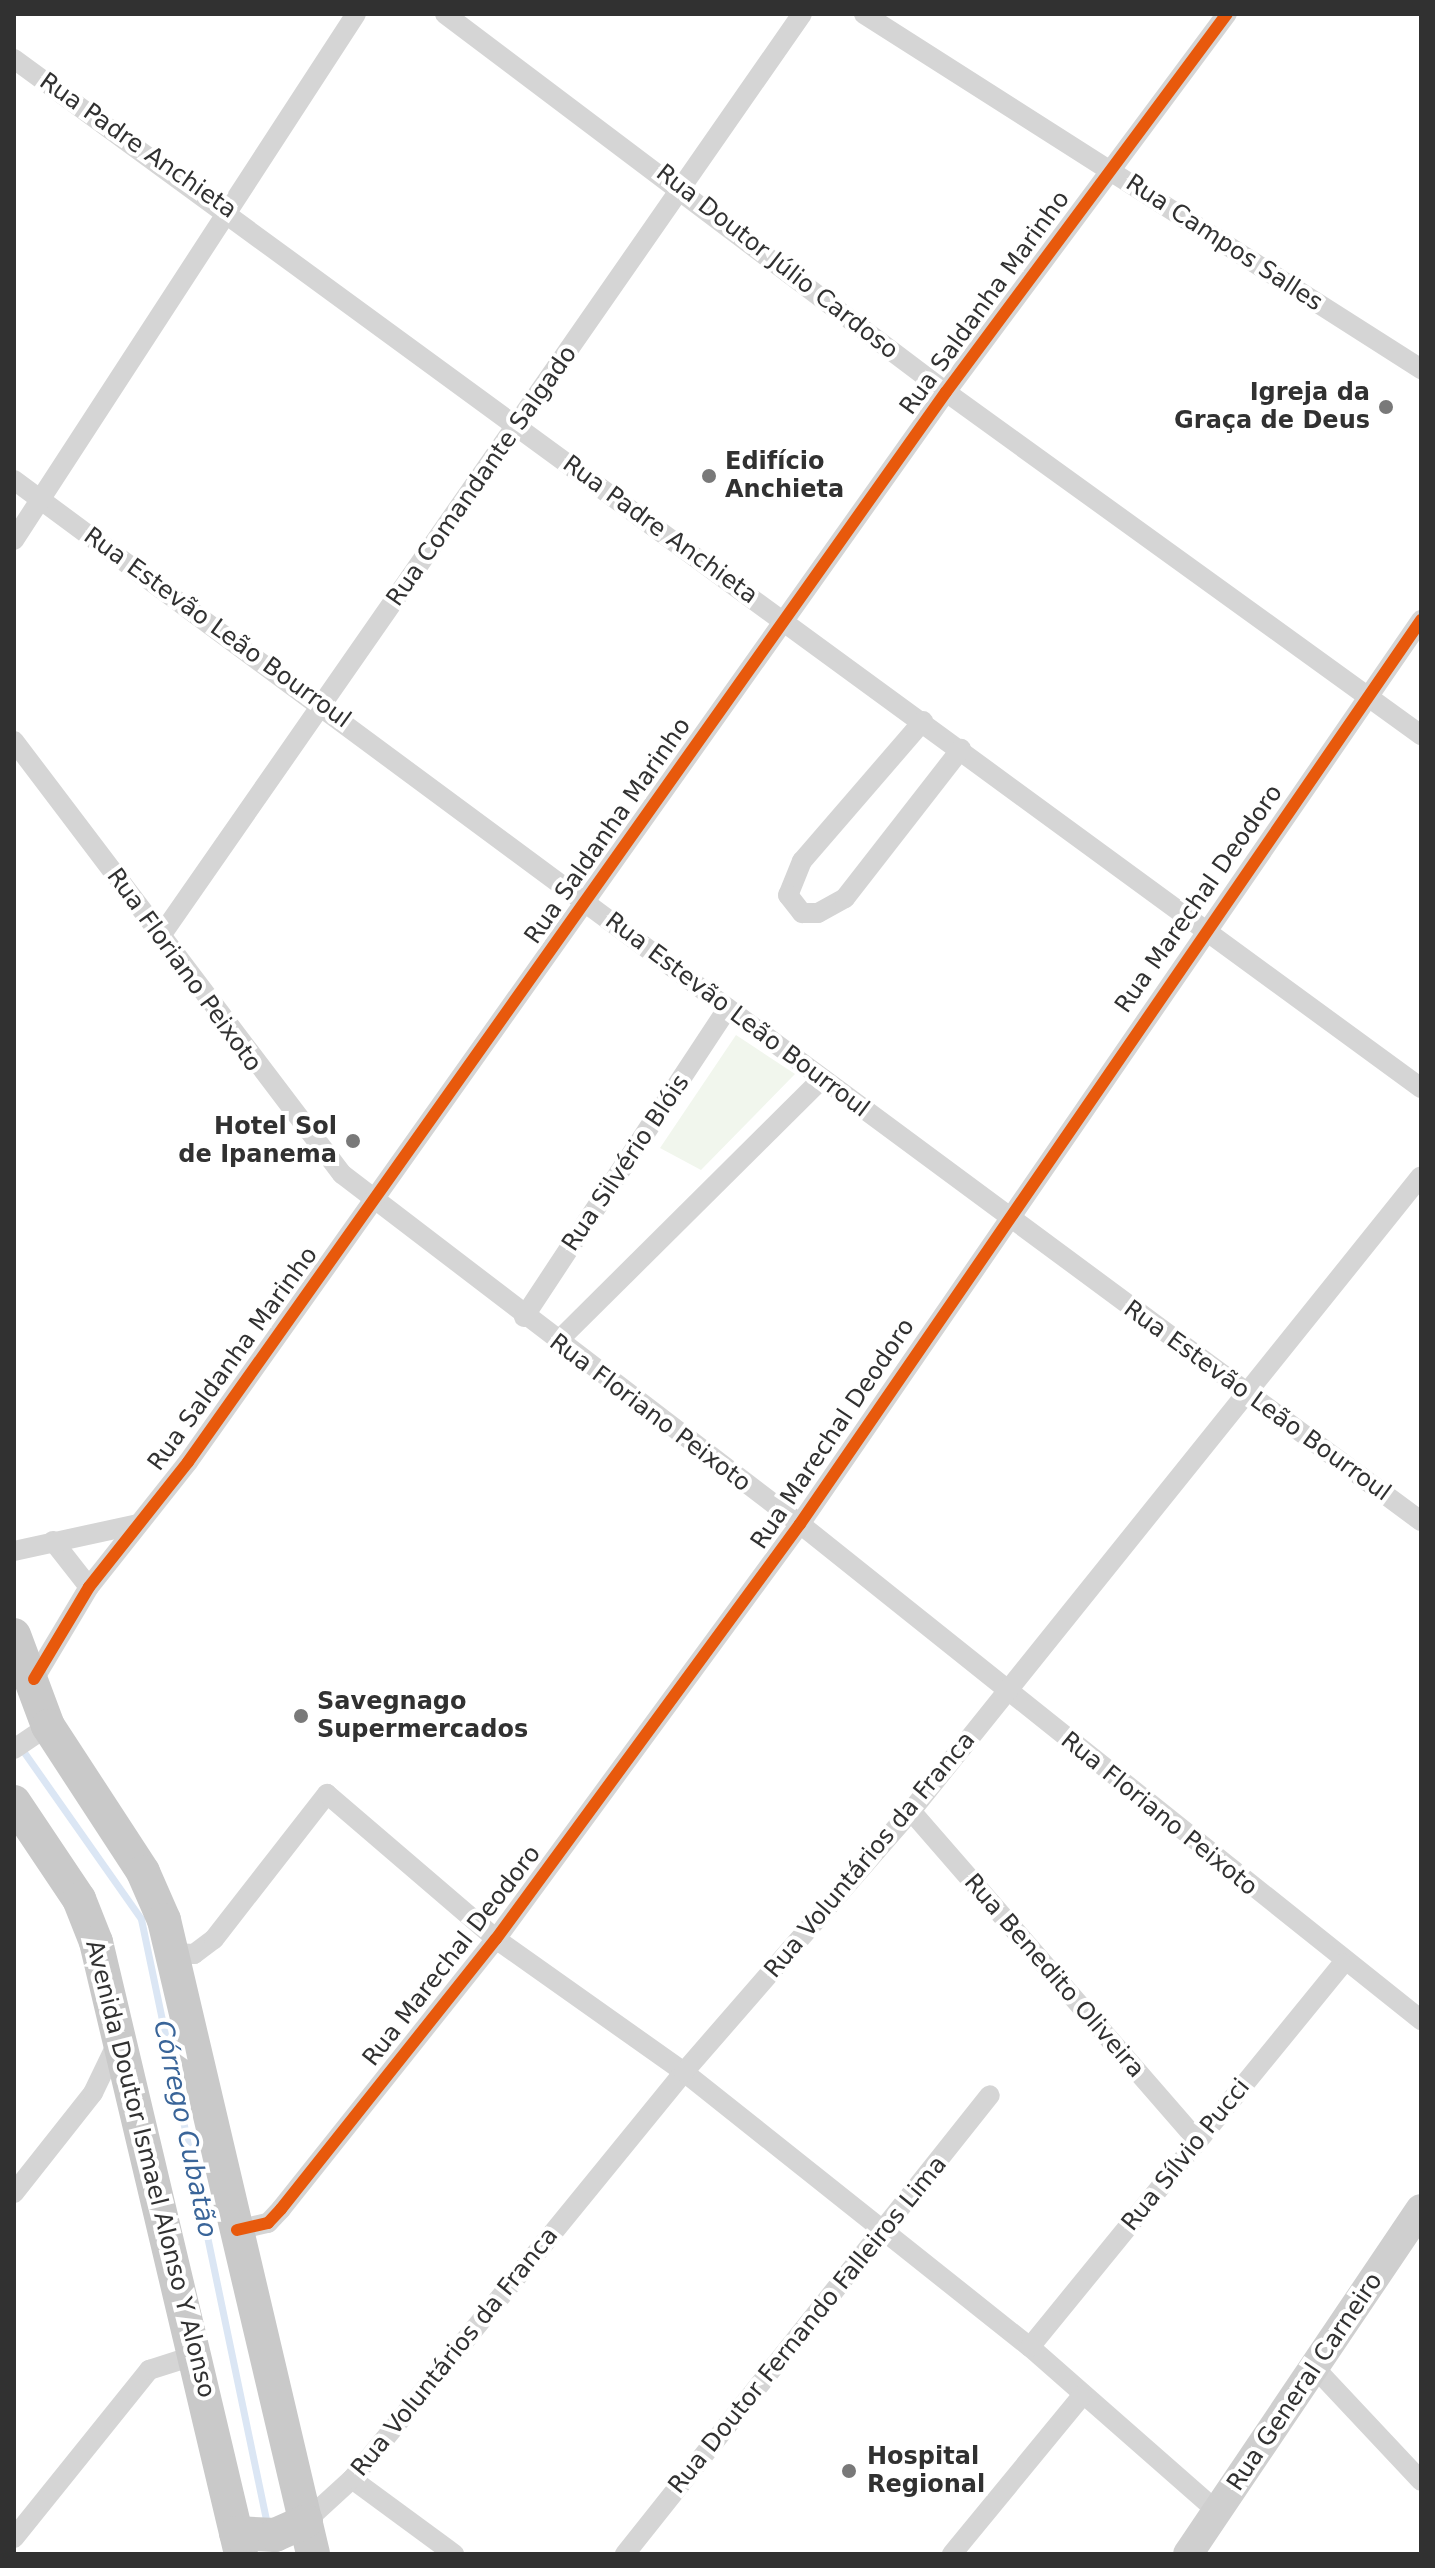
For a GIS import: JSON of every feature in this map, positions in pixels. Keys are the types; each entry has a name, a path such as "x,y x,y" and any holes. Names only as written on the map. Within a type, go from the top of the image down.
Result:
{"main road":[{"path":"14,1635 34,1679 42,1731 143,1872 174,1953 305,2534 243,2541"},
{"name":"Avenida Doutor Ismael Alonso Y Alonso","path":"14,1802 79,1899 121,2034 243,2541"}],"street":[{"path":"14,540 356,14"},
{"name":"Rua Doutor Júlio Cardoso","path":"445,14 683,188 946,392 1421,735"},
{"name":"Rua Comandante Salgado","path":"160,937 802,14"},
{"name":"Rua Campos Salles","path":"864,14 1421,369"},
{"name":"Rua Saldanha Marinho","path":"34,1679 89,1587 374,1200 946,392 1227,14"},
{"name":"Rua Padre Anchieta","path":"14,59 229,210 518,426 1207,927 1421,1088"},
{"name":"Rua Estevão Leão Bourroul","path":"14,480 321,704 1421,1521"},
{"name":"Rua Marechal Deodoro","path":"237,2230 268,2223 281,2209 496,1939 800,1524 1007,1215 1421,620"},
{"path":"923,721 802,861 788,895 802,913 818,913 845,898 961,749"},
{"name":"Rua Floriano Peixoto","path":"14,741 311,1142 374,1200 800,1524 1343,1963 1421,2020"},
{"name":"Rua Silvério Blóis","path":"524,1317 728,1008"},
{"path":"557,1342 822,1079"},
{"name":"Rua Voluntários da Franca","path":"305,2534 684,2072 911,1811 1421,1176"},
{"path":"14,1551 138,1524"},
{"path":"53,1541 89,1587"},
{"path":"14,1749 42,1731"},
{"path":"174,1953 194,1954 214,1939 327,1794 496,1939 684,2072 1030,2347 1082,2396 1217,2511"},
{"name":"Rua Benedito Oliveira","path":"911,1811 1198,2141"},
{"name":"Rua Sílvio Pucci","path":"1030,2347 1343,1963"},
{"path":"14,2193 93,2093 121,2034"},
{"name":"Rua Doutor Fernando Falleiros Lima","path":"625,2554 990,2095"},
{"name":"Rua General Carneiro","path":"1188,2554 1421,2209"},
{"path":"14,2538 149,2370 196,2355"},
{"path":"1315,2368 1421,2481"},
{"path":"952,2554 1082,2396"},
{"path":"352,2479 454,2554"}],"shaded area":[{"path":"736,1035 795,1074 701,1170 660,1148"}],"waterway":[{"name":"Córrego Cubatão","path":"21,1748 141,1919 267,2524"}],"cycle path":[{"path":"34,1679 89,1587 188,1462 946,392 1227,14"},
{"path":"237,2230 268,2223 281,2209 496,1939 800,1524 1421,620"}],"place":[{"name":"Igreja da Graça de Deus","path":"1386,407"},
{"name":"Edifício Anchieta","path":"709,476"},
{"name":"Hotel Sol de Ipanema","path":"353,1141"},
{"name":"Savegnago Supermercados","path":"301,1716"},
{"name":"Hospital Regional","path":"849,2471"}]}
